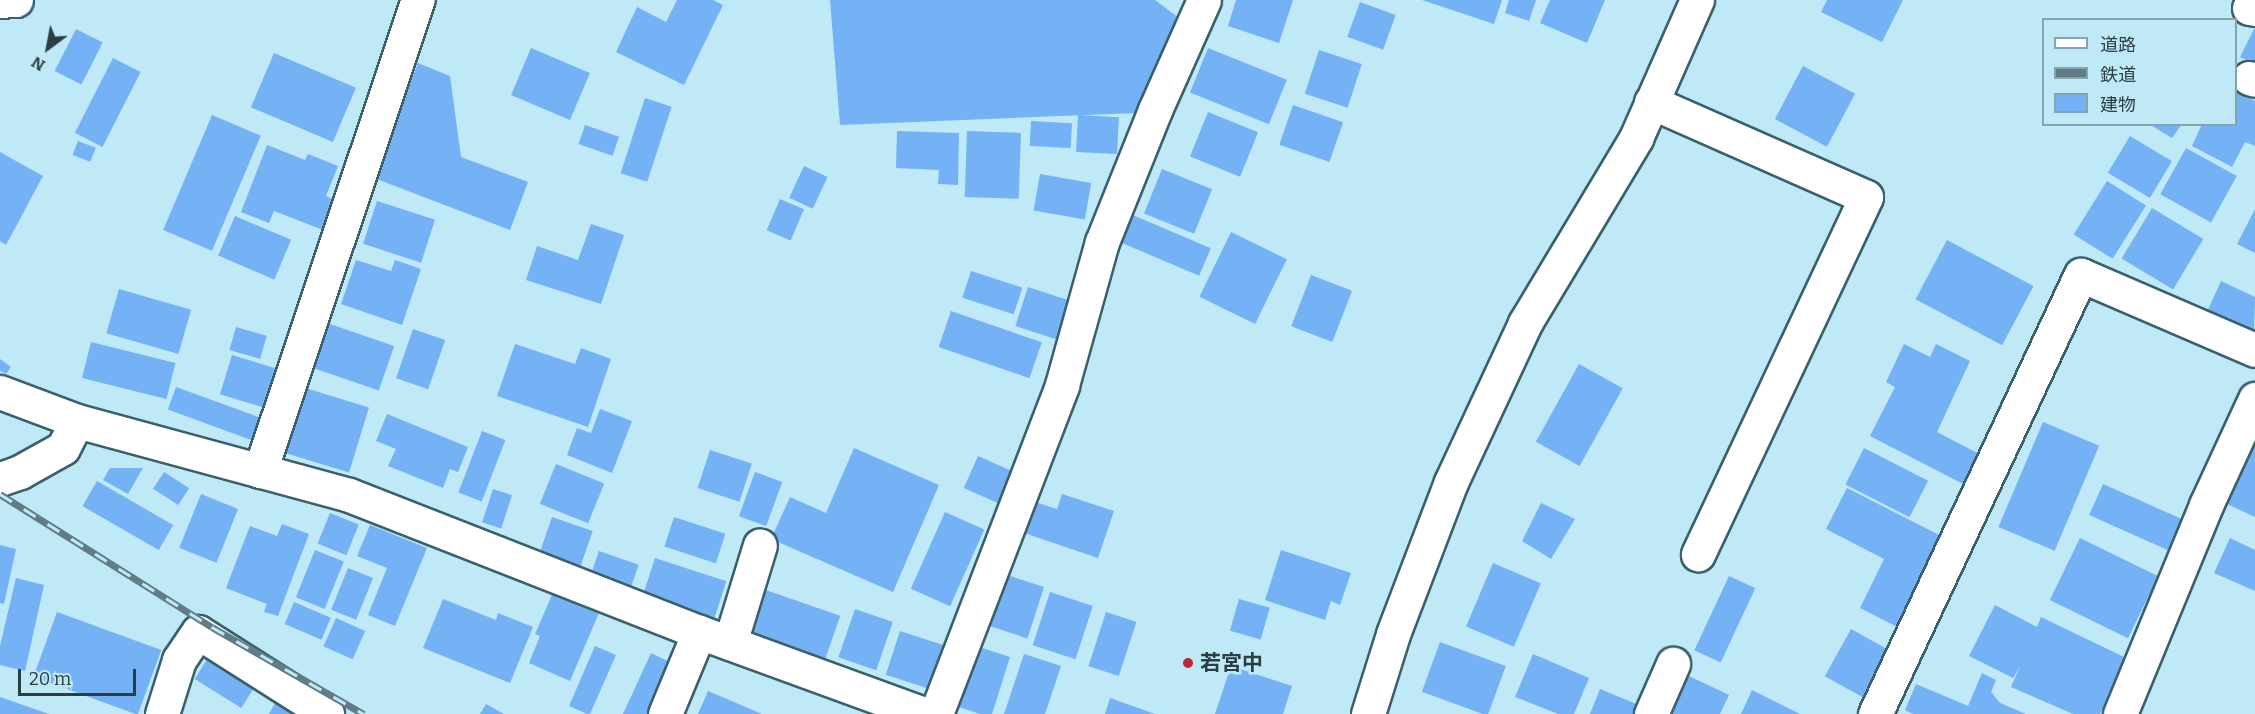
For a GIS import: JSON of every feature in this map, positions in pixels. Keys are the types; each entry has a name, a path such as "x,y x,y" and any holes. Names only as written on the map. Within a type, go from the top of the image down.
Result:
{"main road":[{"path":"0,1 16,0"},
{"path":"260,471 418,0"},
{"path":"936,714 1062,385 1102,242 1155,110 1204,0"},
{"path":"1368,714 1393,634 1452,482 1525,323 1630,148 1697,0"},
{"path":"1651,102 1866,197 1698,554"},
{"path":"1875,714 2081,275 2255,350"},
{"path":"0,392 77,421 349,495 730,644 924,714"},
{"path":"2120,714 2206,505 2255,399"},
{"path":"0,479 20,472 63,448 77,421"},
{"path":"730,644 760,545"},
{"path":"162,714 179,660 198,632 327,714"},
{"path":"665,714 699,632"},
{"path":"1651,714 1673,664"}],"building":[{"path":"677,0 713,0 723,5 684,85 616,52 637,7 666,22"},
{"path":"830,0 1155,0 1179,18 1136,113 840,125"},
{"path":"1236,0 1293,0 1279,43 1228,26"},
{"path":"1422,0 1502,0 1494,24"},
{"path":"1509,0 1536,0 1529,21 1505,13"},
{"path":"1550,0 1605,0 1587,43 1540,23"},
{"path":"1827,0 1903,0 1882,42 1821,12"},
{"path":"1360,2 1396,15 1383,50 1347,37"},
{"path":"2255,27 2255,64 2240,57"},
{"path":"76,29 103,43 81,84 55,71"},
{"path":"531,48 590,73 570,120 511,95"},
{"path":"1208,48 1287,80 1269,124 1190,93"},
{"path":"1319,50 1362,64 1348,108 1305,94"},
{"path":"274,53 356,88 333,142 251,107"},
{"path":"113,58 141,72 102,147 75,133"},
{"path":"418,63 450,76 461,157 528,182 510,230 374,178"},
{"path":"1803,66 1855,94 1827,147 1775,119"},
{"path":"2237,92 2255,101 2255,146 2245,142 2232,167 2192,146 2201,126 2237,126"},
{"path":"645,98 672,107 647,182 621,173"},
{"path":"1293,105 1343,122 1329,162 1279,145"},
{"path":"1208,112 1258,132 1240,177 1190,157"},
{"path":"212,115 261,136 212,251 163,230"},
{"path":"1078,115 1119,117 1117,154 1076,152"},
{"path":"1031,121 1072,123 1071,148 1030,146"},
{"path":"585,125 619,137 613,156 578,144"},
{"path":"2152,126 2181,126 2172,138"},
{"path":"897,131 959,133 958,185 938,184 939,170 896,168"},
{"path":"967,131 1021,133 1019,199 965,197"},
{"path":"2130,136 2172,161 2150,198 2108,173"},
{"path":"78,141 96,148 90,162 73,155"},
{"path":"267,145 305,160 308,154 338,166 326,196 335,200 323,230 274,211 269,223 241,212"},
{"path":"2186,148 2237,176 2211,222 2160,194"},
{"path":"0,152 43,176 6,245 0,241"},
{"path":"804,166 828,177 813,209 789,198"},
{"path":"1162,169 1212,189 1194,234 1144,214"},
{"path":"1040,174 1091,183 1085,219 1034,210"},
{"path":"2107,181 2146,205 2113,259 2074,234"},
{"path":"780,199 804,209 791,240 767,230"},
{"path":"377,201 435,220 421,263 363,244"},
{"path":"2152,208 2203,239 2173,289 2122,259"},
{"path":"2255,209 2255,253 2237,244"},
{"path":"1128,213 1211,248 1199,276 1116,241"},
{"path":"235,216 291,240 274,279 218,256"},
{"path":"591,224 624,235 601,304 526,280 537,246 578,260"},
{"path":"1231,232 1287,259 1255,324 1199,297"},
{"path":"1947,240 2034,286 2002,345 1916,299"},
{"path":"356,260 391,271 395,260 421,269 402,325 341,304"},
{"path":"971,271 1022,288 1014,314 962,298"},
{"path":"1311,275 1352,291 1332,342 1291,326"},
{"path":"2221,281 2255,297 2254,334 2207,312"},
{"path":"1028,287 1071,301 1058,340 1015,326"},
{"path":"119,289 191,310 178,354 106,333"},
{"path":"951,311 1042,342 1029,378 939,347"},
{"path":"327,323 394,346 379,391 312,367"},
{"path":"236,327 267,336 260,359 229,350"},
{"path":"413,329 445,340 428,389 396,378"},
{"path":"91,342 175,363 166,399 82,378"},
{"path":"515,344 575,364 581,348 611,359 588,427 497,396"},
{"path":"1904,344 1930,357 1936,344 1970,361 1937,432 1983,456 1967,486 1870,436 1895,387 1886,382"},
{"path":"232,355 284,371 272,410 220,394"},
{"path":"0,359 11,367 6,374 0,371"},
{"path":"1579,364 1623,388 1580,466 1536,442"},
{"path":"176,387 266,420 258,442 168,410"},
{"path":"302,387 369,407 349,472 282,452"},
{"path":"600,409 632,421 612,473 567,455 577,428 591,433"},
{"path":"387,414 468,447 458,472 450,469 443,488 388,466 396,449 376,441"},
{"path":"2043,422 2099,446 2055,551 1998,527"},
{"path":"482,431 505,440 482,502 458,493"},
{"path":"2255,445 2255,517 2227,504"},
{"path":"854,448 939,485 893,592 771,539 790,497 826,513"},
{"path":"1864,448 1928,481 1910,517 1845,485"},
{"path":"710,450 752,464 739,502 698,488"},
{"path":"978,456 1016,473 1002,505 964,488"},
{"path":"556,464 604,483 588,523 540,504"},
{"path":"110,468 143,468 128,494 103,480"},
{"path":"164,472 189,488 178,505 153,489"},
{"path":"755,472 782,482 766,526 739,516"},
{"path":"97,481 173,525 159,550 82,506"},
{"path":"2103,484 2185,521 2171,552 2089,515"},
{"path":"1847,488 1947,539 1901,629 1860,608 1884,559 1826,529"},
{"path":"493,489 512,495 501,528 482,522"},
{"path":"201,494 238,509 216,563 179,548"},
{"path":"1062,494 1114,511 1098,558 1024,533 1035,502 1057,509"},
{"path":"1541,503 1575,519 1551,559 1522,541"},
{"path":"945,512 984,529 950,606 911,589"},
{"path":"330,513 359,525 346,555 318,544"},
{"path":"552,517 593,531 580,568 539,554"},
{"path":"674,517 725,534 716,563 664,546"},
{"path":"282,524 309,534 278,616 264,612 267,604 226,588 250,526 277,536"},
{"path":"370,525 427,548 395,626 368,615 387,568 357,556"},
{"path":"2080,538 2158,576 2128,638 2050,600"},
{"path":"2230,538 2255,550 2255,591 2214,573"},
{"path":"0,545 16,549 4,604 0,603"},
{"path":"315,550 344,562 325,609 296,597"},
{"path":"1281,550 1351,573 1340,605 1331,601 1325,620 1265,600"},
{"path":"599,551 639,565 628,595 589,581"},
{"path":"655,558 726,581 713,623 641,600"},
{"path":"1493,563 1541,583 1514,647 1466,627"},
{"path":"348,568 373,578 356,620 331,610"},
{"path":"1007,575 1044,587 1027,638 990,626"},
{"path":"1729,576 1755,588 1721,663 1694,650"},
{"path":"16,578 44,585 25,671 0,665 0,646"},
{"path":"757,587 840,616 825,660 742,631"},
{"path":"555,588 601,608 570,681 529,663 540,636 535,634"},
{"path":"1050,592 1093,606 1075,659 1033,645"},
{"path":"443,599 496,620 498,613 533,627 510,683 423,648"},
{"path":"1239,599 1270,608 1261,640 1230,631"},
{"path":"294,602 331,618 321,640 285,624"},
{"path":"1995,605 2037,627 2041,617 2124,657 2100,714 2073,714 2011,687 2020,666 2013,678 1969,656"},
{"path":"855,609 893,622 876,670 838,657"},
{"path":"57,612 161,650 138,714 33,677"},
{"path":"1106,612 1136,622 1119,676 1088,666"},
{"path":"336,618 365,631 353,659 323,646"},
{"path":"1851,629 1891,651 1865,699 1825,676"},
{"path":"900,631 944,645 930,689 886,675"},
{"path":"1440,642 1506,666 1488,714 1422,692"},
{"path":"595,646 616,655 590,714 587,714 569,706"},
{"path":"976,646 1010,657 992,714 980,714 956,706"},
{"path":"651,653 676,665 653,714 623,714"},
{"path":"1024,654 1061,666 1045,714 1004,714"},
{"path":"1533,654 1589,678 1574,714 1558,714 1515,697"},
{"path":"209,656 256,685 241,708 195,679"},
{"path":"1231,666 1292,686 1283,714 1215,714"},
{"path":"1982,673 1996,680 1991,692 2000,703 2026,714 1913,714 1905,710 1916,684 1968,706"},
{"path":"1689,676 1729,695 1720,714 1671,714"},
{"path":"1600,689 1646,708 1643,714 1590,714"},
{"path":"1752,690 1800,714 1741,714"},
{"path":"708,691 762,714 698,714"},
{"path":"279,696 314,714 269,714"},
{"path":"0,697 49,714 0,714"},
{"path":"1110,698 1155,714 1105,714"},
{"path":"486,704 504,714 480,714"}],"railway":[{"path":"0,494 212,627 364,714"}],"place":[{"name":"若宮中","path":"1188,663"}]}
